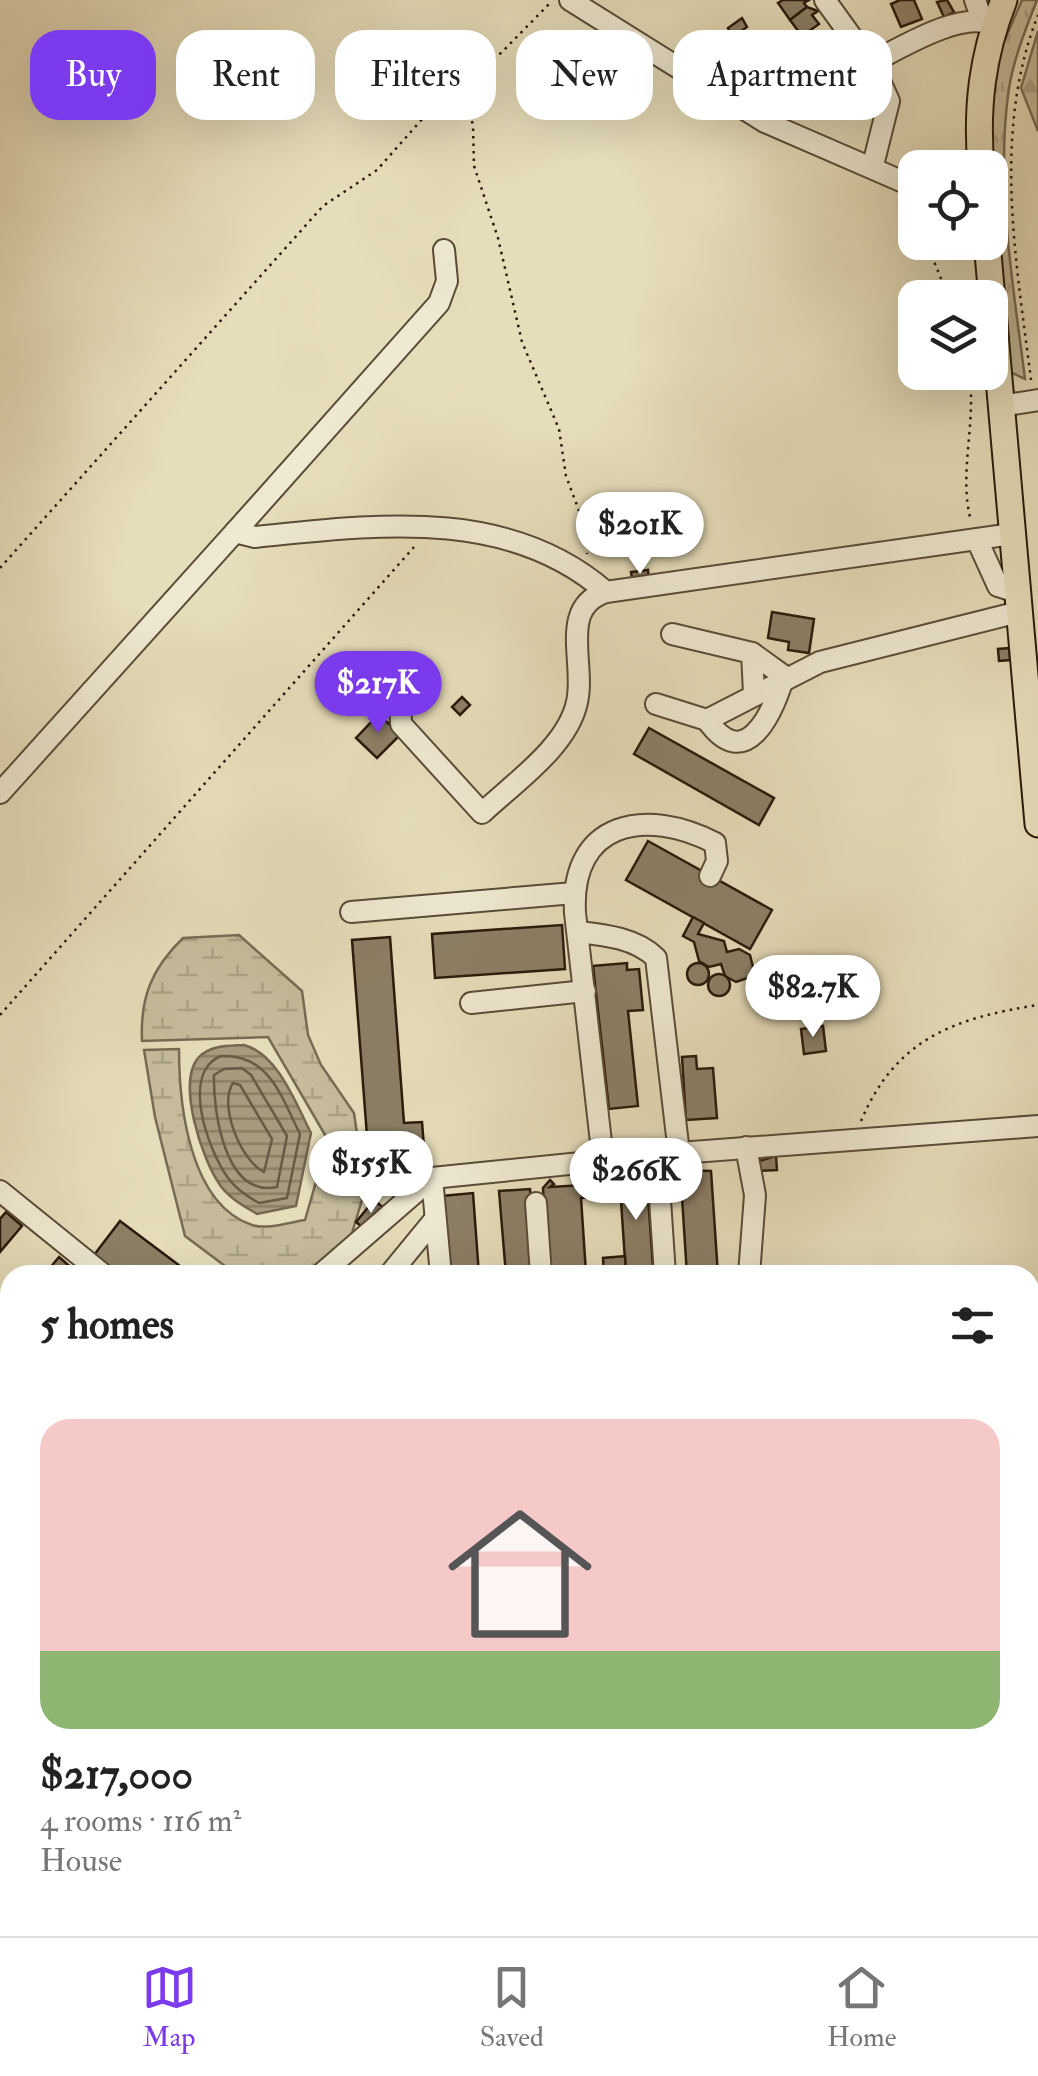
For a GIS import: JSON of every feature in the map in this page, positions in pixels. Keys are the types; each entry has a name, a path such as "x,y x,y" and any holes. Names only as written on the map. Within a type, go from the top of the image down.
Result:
{"main road":[{"path":"980,150 984,15 1004,0"},
{"path":"988,260 1038,824"}],"street":[{"path":"570,0 765,122 898,178"},
{"path":"825,0 847,30"},
{"path":"892,52 984,15"},
{"path":"873,165 884,120"},
{"path":"0,794 440,303 448,280 444,250"},
{"path":"1000,406 1036,401"},
{"path":"235,532 255,538 393,523 432,526 531,547 570,562 606,592"},
{"path":"400,696 400,724 482,813 555,742 573,716 579,694 580,611 592,596 1012,534"},
{"path":"978,542 998,586 1018,602"},
{"path":"707,720 784,676 820,662 1018,602"},
{"path":"672,634 752,653 784,676"},
{"path":"752,653 754,693"},
{"path":"656,704 707,720 721,740 746,741 775,702 784,676"},
{"path":"603,1160 574,893 576,874 593,841 606,832 668,826 715,843 717,861 710,876"},
{"path":"351,912 574,893"},
{"path":"578,932 607,935 646,947 656,958 679,1153"},
{"path":"471,1002 585,992"},
{"path":"339,1265 432,1178 746,1147 1038,1126"},
{"path":"746,1147 754,1195 750,1265"},
{"path":"432,1178 439,1265"},
{"path":"659,1185 664,1265"},
{"path":"0,1192 91,1265"},
{"path":"536,1204 540,1265"},
{"path":"397,1265 435,1219"}],"path":[{"path":"496,57 553,0"},
{"path":"1036,401 1014,250 1010,158 1015,87 1038,15"},
{"path":"0,568 323,206 377,170 418,120"},
{"path":"472,120 474,166 498,238 516,321 559,429 566,476 585,527 586,575"},
{"path":"970,390 973,428 966,496 978,542"},
{"path":"0,1015 432,526"},
{"path":"853,1141 864,1114 905,1050 958,1020 1038,1005"}],"green space":[{"path":"1022,0 1037,0 1011,77 1004,150 992,150 993,68"},
{"path":"1038,31 1038,131 1021,88"},
{"path":"1008,243 1025,379 1010,372 1008,280 1001,280 1000,260 1008,260"},
{"path":"239,935 302,991 308,1035 321,1065 354,1113 365,1190 349,1243 322,1265 224,1265 185,1236 155,1117 144,1050 179,1049 185,1123 201,1175 231,1214 252,1225 305,1220 328,1140 268,1037 142,1041 143,1011 150,984 183,938"}],"water":[{"path":"244,1045 267,1058 276,1069 311,1133 296,1206 257,1214 220,1185 199,1140 191,1101 190,1084 199,1057 214,1048"}],"building":[{"path":"809,0 804,3 807,7 790,20 778,3"},
{"path":"914,0 922,19 901,27 891,4"},
{"path":"947,0 954,12 944,17 937,2"},
{"path":"807,7 818,11 812,15 819,24 810,30 798,30 790,20"},
{"path":"742,18 747,27 743,30 728,28"},
{"path":"648,570 649,582 633,584 631,572"},
{"path":"772,612 814,619 809,653 788,650 789,642 768,638"},
{"path":"1009,648 1010,660 999,661 998,649"},
{"path":"396,673 406,683 389,699 379,689"},
{"path":"462,697 470,705 460,715 452,707"},
{"path":"379,714 400,735 377,758 356,738"},
{"path":"649,728 774,798 759,825 634,754"},
{"path":"648,841 772,910 750,949 626,880"},
{"path":"693,917 704,923 698,934 724,941 727,952 739,949 750,955 753,967 748,978 736,982 725,976 721,964 709,967 699,961 694,942 683,936"},
{"path":"562,925 565,969 435,978 432,934"},
{"path":"390,937 404,1123 422,1122 424,1147 406,1148 405,1133 367,1136 352,940"},
{"path":"627,963 627,970 639,969 643,1010 628,1011 638,1106 609,1109 593,966"},
{"path":"694,963 702,963 709,974 702,985 694,985 687,978 687,970"},
{"path":"719,974 727,977 727,993 719,996 711,993 708,985 711,977"},
{"path":"823,1026 826,1051 804,1054 801,1029"},
{"path":"696,1056 697,1069 713,1068 717,1118 686,1120 682,1057"},
{"path":"776,1156 777,1170 756,1171 756,1162"},
{"path":"646,1169 653,1265 625,1265 619,1171"},
{"path":"646,1169 711,1171 717,1265 686,1265 681,1182 646,1175"},
{"path":"619,1171 620,1178 585,1180 580,1174"},
{"path":"550,1180 554,1184 550,1187 601,1184 602,1197 581,1198 585,1265 547,1265 543,1188"},
{"path":"530,1189 535,1265 505,1265 499,1191"},
{"path":"473,1193 478,1265 447,1265 442,1196"},
{"path":"374,1200 386,1210 368,1232 356,1222"},
{"path":"6,1212 22,1226 0,1252 0,1219"},
{"path":"120,1221 179,1265 98,1265 91,1259"},
{"path":"625,1256 625,1265 603,1265 603,1258"},
{"path":"59,1257 68,1265 52,1265"}]}
